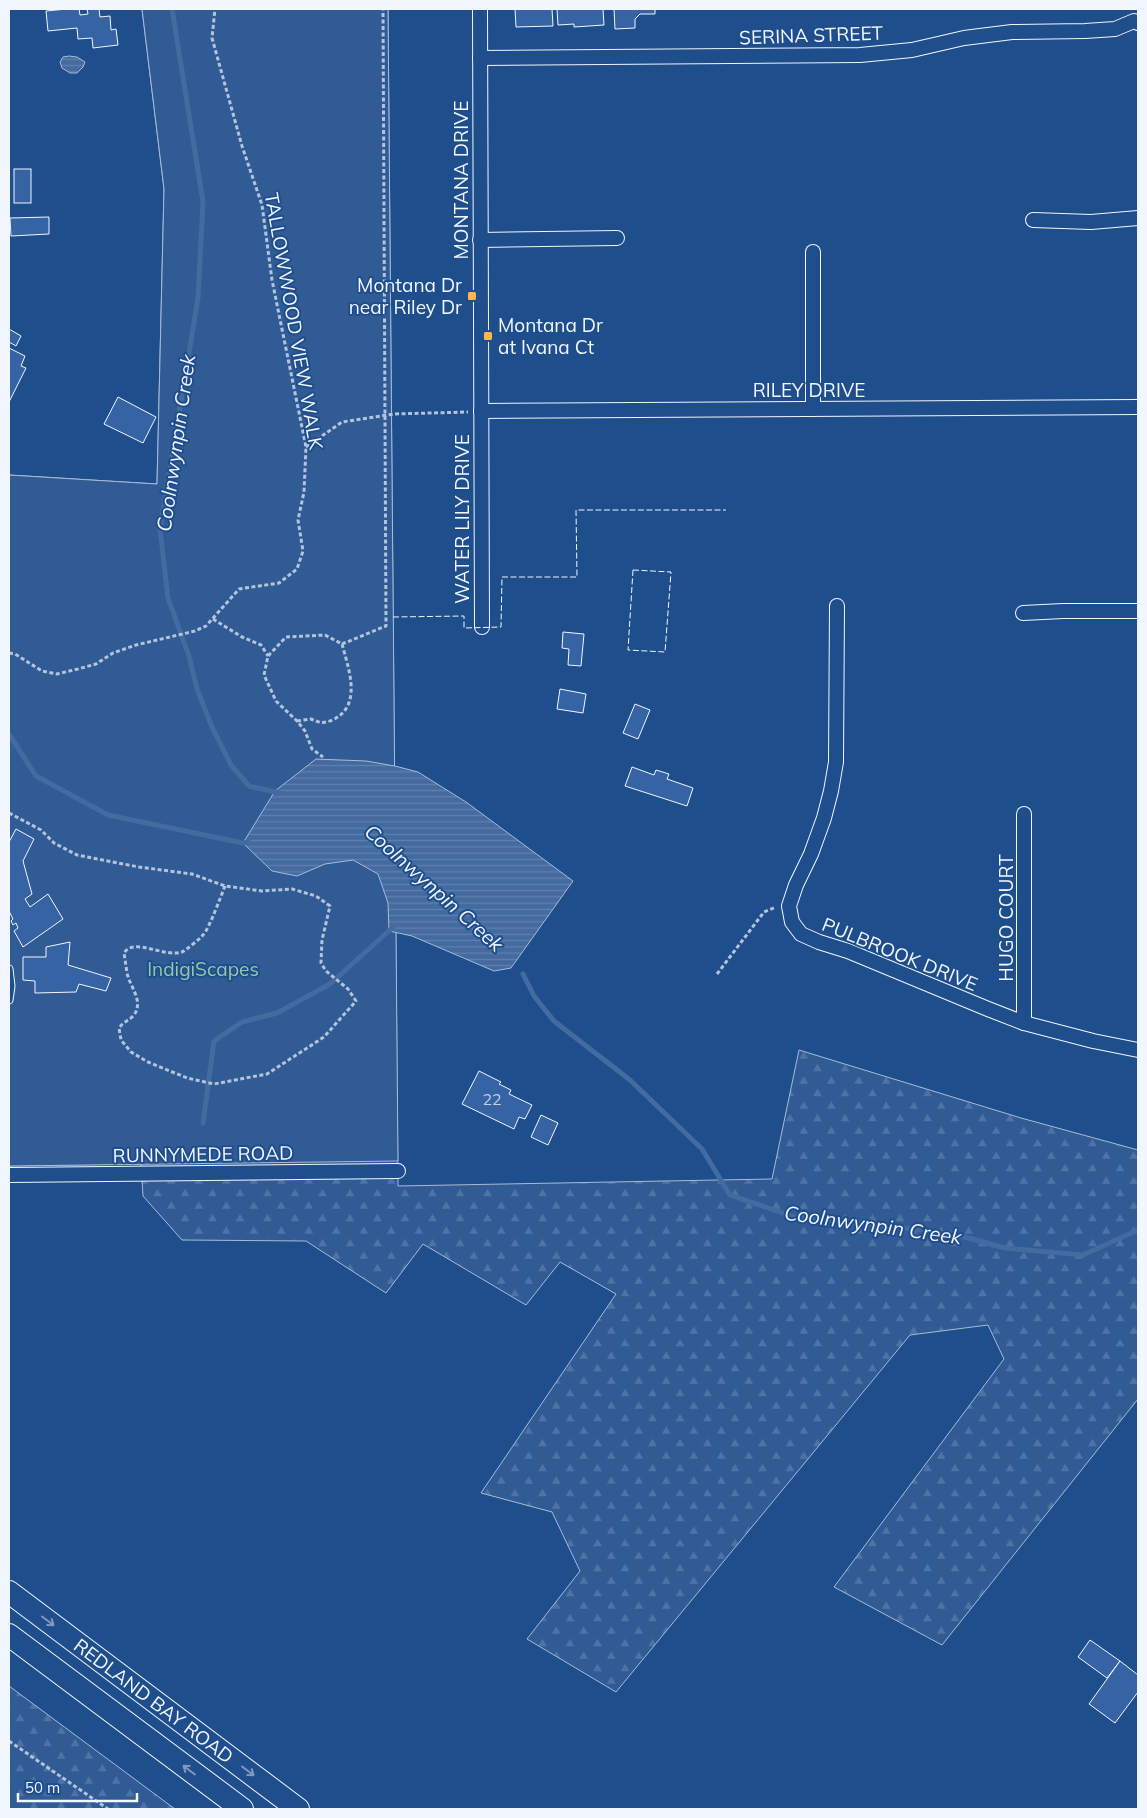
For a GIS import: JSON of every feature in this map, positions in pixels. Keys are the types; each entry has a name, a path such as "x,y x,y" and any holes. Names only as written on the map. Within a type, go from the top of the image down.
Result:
{"main road":[{"name":"REDLAND BAY ROAD","path":"9,1592 298,1809"},
{"name":"REDLAND BAY ROAD","path":"9,1635 242,1809"}],"street":[{"name":"MONTANA DRIVE","path":"475,412 480,240 480,9"},
{"name":"SERINA STREET","path":"480,58 860,55 912,50 964,38 1012,32 1115,29 1135,18"},
{"path":"1032,220 1091,222 1138,218"},
{"path":"480,240 617,238"},
{"path":"813,252 813,409"},
{"name":"RILEY DRIVE","path":"475,412 1138,407"},
{"name":"WATER LILY DRIVE","path":"475,412 482,627"},
{"path":"789,906 821,827 831,791 836,762 837,606"},
{"path":"1023,613 1138,611"},
{"name":"HUGO COURT","path":"1024,814 1024,1023"},
{"name":"PULBROOK DRIVE","path":"789,906 792,922 801,934 819,942 848,951 1024,1023 1093,1041 1138,1050"},
{"name":"RUNNYMEDE ROAD","path":"9,1175 398,1171"}],"lane":[{"path":"9,968 11,986 9,1000"}],"path":[{"name":"TALLOWWOOD VIEW WALK","path":"9,654 15,654 42,671 57,674 96,664 113,653 136,645 195,631 206,626 238,589 279,583 297,568 303,551 298,520 304,492 306,447 272,280 262,205 242,146 212,38 215,9"},
{"path":"342,644 386,626 383,9"},
{"path":"306,447 342,422 385,415 475,412"},
{"path":"213,619 242,637 261,645 268,656"},
{"path":"323,757 312,749 305,731 276,701 264,675 268,656 286,637 325,635 342,644"},
{"path":"297,721 311,719 321,723 336,718 347,709 352,691 342,644"},
{"path":"9,813 40,830 54,843 77,855 138,867 192,874 225,886 262,891 292,889 316,896 330,906 322,940 322,963 326,970 348,989 356,1001 324,1037 267,1074 214,1084 187,1078 148,1062 131,1052 121,1040 119,1028 132,1017 136,1009 137,997 128,975 124,953 127,948 134,946 164,952 182,952 204,934 225,886"},
{"path":"717,974 764,912 772,908 789,906"},
{"path":"9,1742 108,1809"}],"green space":[{"path":"142,9 388,9 398,1186 772,1179 799,1050 1021,1118 1138,1150 1138,1399 942,1645 834,1587 1004,1359 988,1325 910,1335 616,1692 527,1639 580,1571 552,1512 481,1493 616,1294 560,1262 526,1305 423,1244 386,1293 306,1241 182,1240 143,1196 141,1164 9,1166 9,475 157,484 164,189"},
{"path":"9,1686 175,1809 9,1809"}],"shaded area":[{"name":"IndigiScapes","path":"142,9 388,9 398,1161 9,1166 9,475 157,484 164,189"}],"water":[{"path":"63,57 77,57 85,62 77,73 70,73 62,68 60,62"},
{"path":"316,759 366,761 418,772 466,802 573,881 511,968 494,971 412,936 389,931 388,903 378,874 353,860 325,864 297,876 272,871 243,843 275,791"}],"building":[{"path":"79,9 80,15 88,14 87,9 99,9 100,17 110,16 111,30 116,29 118,45 93,48 92,38 78,39 77,28 48,31 46,11"},
{"path":"515,9 552,9 553,26 516,27"},
{"path":"557,9 603,9 604,25 574,27 574,24 558,25"},
{"path":"614,9 655,9 655,14 640,14 635,19 635,28 615,29"},
{"path":"14,169 31,169 31,203 14,203"},
{"path":"49,217 49,234 11,236 10,218"},
{"path":"9,329 21,336 16,346 9,342"},
{"path":"9,348 25,356 21,366 26,368 9,402"},
{"path":"118,397 156,417 143,443 104,424"},
{"path":"563,632 584,634 581,666 568,665 569,649 562,648"},
{"path":"560,689 586,694 583,713 557,709"},
{"path":"635,704 650,710 638,739 623,733"},
{"path":"632,767 654,775 656,770 669,774 667,779 693,788 687,806 625,786"},
{"path":"16,829 34,839 23,861 32,894 25,899 30,907 48,894 63,919 23,947 14,931 18,928 16,923 13,925 11,921 13,919 9,911 9,842"},
{"path":"70,942 68,965 111,978 106,991 79,984 76,992 35,993 35,981 23,980 23,957 46,957 46,947"},
{"path":"479,1071 501,1082 499,1084 511,1090 509,1094 532,1105 525,1119 519,1117 514,1129 462,1104"},
{"path":"541,1115 558,1123 548,1145 531,1137"},
{"path":"1090,1640 1120,1661 1107,1678 1078,1657"},
{"path":"1120,1661 1138,1675 1138,1692 1115,1723 1089,1704"}],"waterway":[{"name":"Coolnwynpin Creek","path":"172,9 203,202 198,298 160,529 168,598 189,656 197,689 212,727 231,765 249,786 280,793"},
{"name":"Coolnwynpin Creek","path":"9,734 36,776 108,815 243,843 248,842"},
{"path":"203,1123 214,1041 242,1022 277,1013 330,984 392,928"},
{"name":"Coolnwynpin Creek","path":"523,974 534,996 554,1021 630,1080 702,1149 730,1195 795,1217 950,1233 1005,1248 1083,1255 1138,1230"}],"fence":[{"path":"393,617 464,616 464,628 501,627 502,577 577,577 576,510 726,510"},
{"path":"633,570 671,572 665,652 628,650 633,570"}],"place":[{"name":"Montana Dr near Riley Dr","path":"472,296"},
{"name":"Montana Dr at Ivana Ct","path":"488,336"}]}
